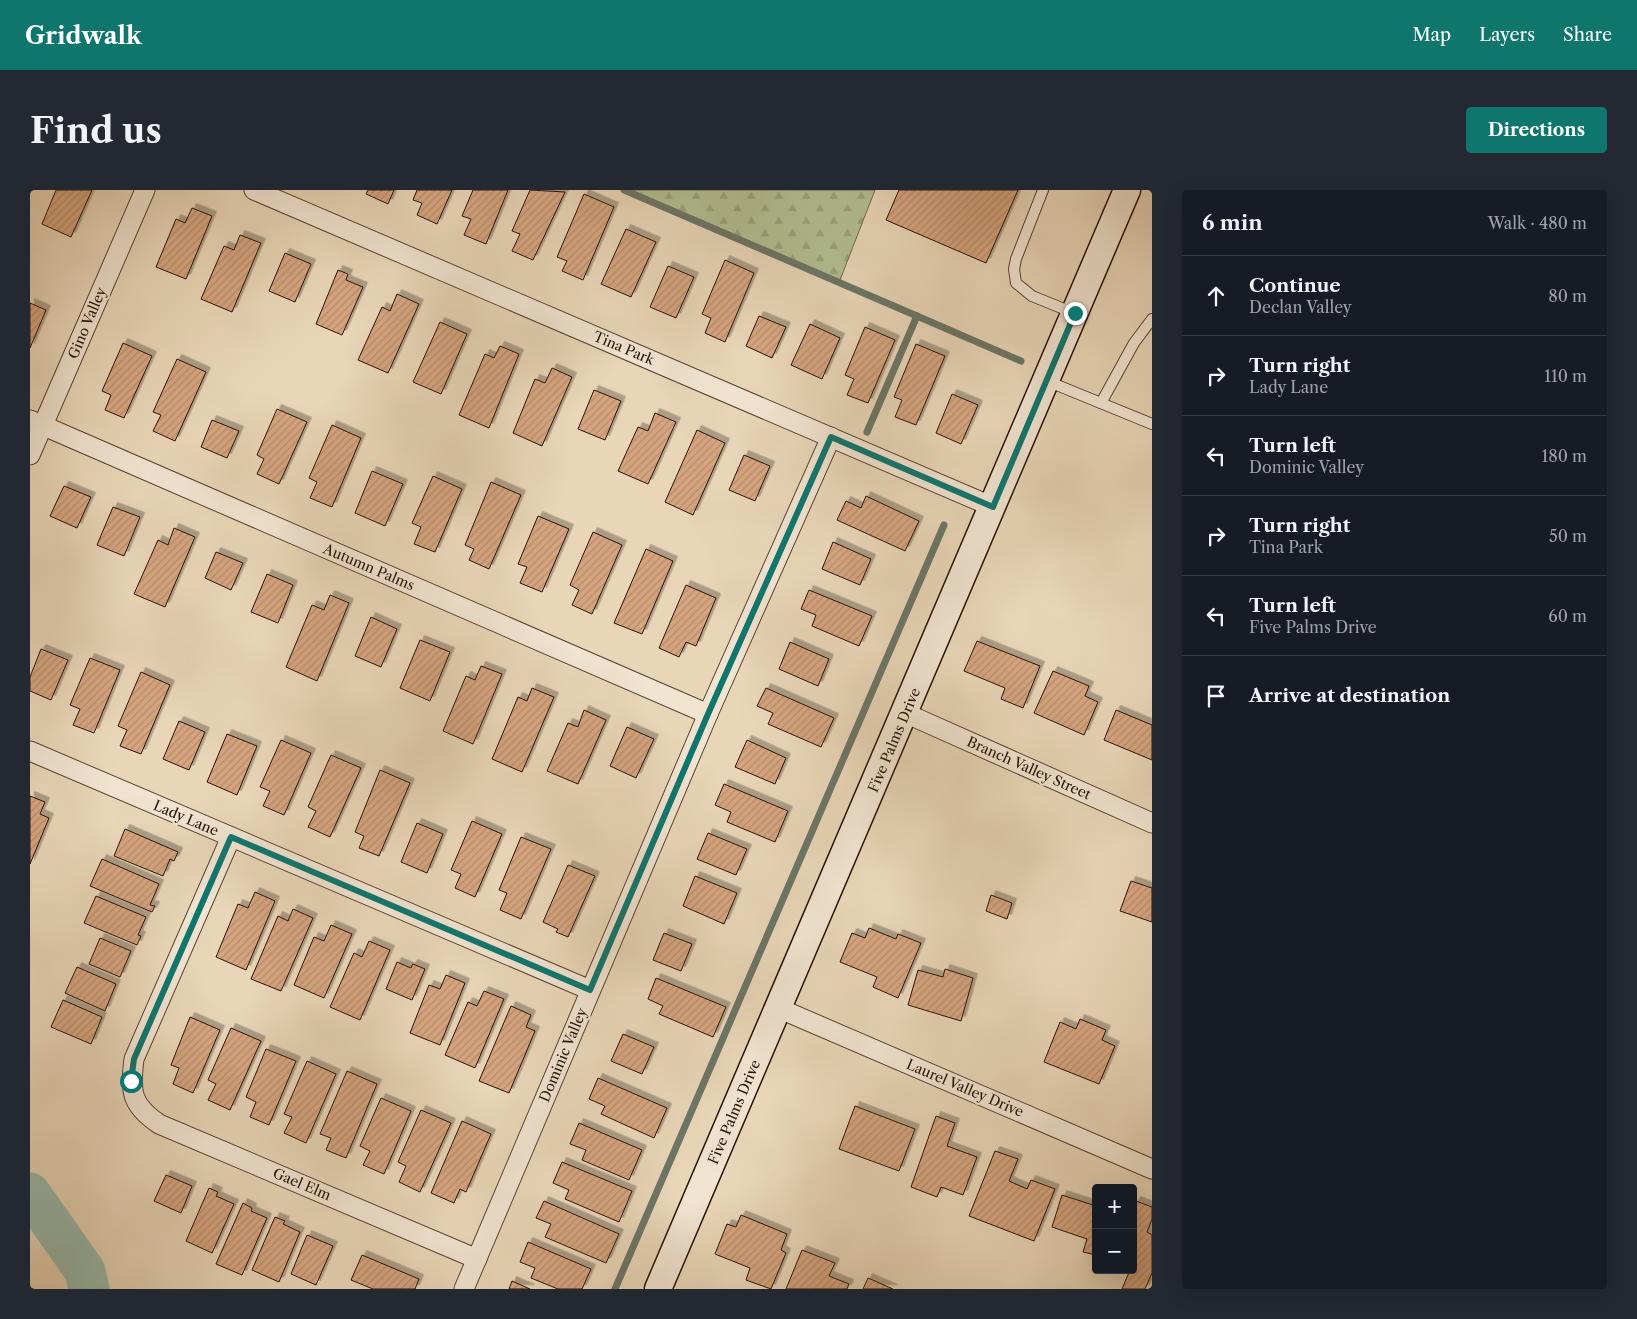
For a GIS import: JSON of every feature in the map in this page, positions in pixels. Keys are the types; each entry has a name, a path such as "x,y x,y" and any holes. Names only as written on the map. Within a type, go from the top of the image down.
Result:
{"street":[{"name":"Gino Valley","path":"30,455 36,422 145,190"},
{"name":"Tina Park","path":"254,190 993,507"},
{"name":"Five Palms Drive","path":"658,1289 1127,190"},
{"name":"Autumn Palms","path":"36,422 708,714"},
{"name":"Dominic Valley","path":"464,1289 708,714 831,437"},
{"name":"Branch Valley Street","path":"905,713 1152,824"},
{"name":"Lady Lane","path":"30,751 590,990"},
{"name":"Gael Elm","path":"231,837 134,1059 131,1081 134,1100 144,1114 159,1124 477,1258"},
{"name":"Laurel Valley Drive","path":"778,1008 1152,1169"}],"lane":[{"path":"1043,190 1016,259 1014,269 1016,283 1032,296 1075,313"},
{"path":"1101,403 1134,344 1152,319"},
{"path":"1046,381 1152,424"}],"green space":[{"path":"631,190 875,190 840,280"}],"building":[{"path":"56,190 92,190 71,237 42,224"},
{"path":"368,190 394,190 388,204 366,194"},
{"path":"417,190 452,190 437,224 417,215 422,203 413,200"},
{"path":"473,190 508,190 486,244 464,235 471,219 462,216"},
{"path":"530,190 565,192 533,260 512,251 520,234 512,231"},
{"path":"899,190 1018,190 986,263 886,220"},
{"path":"584,194 614,207 583,280 562,271 567,261 557,257"},
{"path":"192,208 212,216 186,279 156,267 176,219 185,223"},
{"path":"626,229 656,242 631,297 601,284"},
{"path":"240,235 261,243 232,312 201,299 224,246 234,250"},
{"path":"285,253 311,264 295,302 269,291"},
{"path":"725,260 754,273 725,342 705,333 711,318 702,314"},
{"path":"668,266 694,277 676,318 650,307"},
{"path":"338,270 348,274 346,280 363,287 342,335 316,324"},
{"path":"397,294 419,304 388,373 358,360 382,307 390,311"},
{"path":"30,303 46,310 30,348"},
{"path":"759,316 786,327 772,358 746,346"},
{"path":"440,322 467,334 441,394 413,382"},
{"path":"810,324 840,338 822,379 791,365"},
{"path":"865,327 895,340 868,403 847,395 854,379 845,375"},
{"path":"123,343 152,356 124,418 105,410 111,395 102,391"},
{"path":"916,344 945,356 916,425 895,417 902,400 894,397"},
{"path":"500,346 519,354 489,428 459,415 485,354 494,358"},
{"path":"177,359 206,372 175,441 153,431 161,415 153,412"},
{"path":"552,368 572,377 542,446 513,433 535,379 545,383"},
{"path":"594,390 621,401 605,440 578,429"},
{"path":"952,394 978,405 961,444 936,433"},
{"path":"277,409 307,422 279,484 257,474 264,459 257,455"},
{"path":"655,413 676,422 648,484 618,471 638,427 648,431"},
{"path":"212,420 239,431 227,458 201,447"},
{"path":"332,425 361,438 332,507 310,498 317,482 309,478"},
{"path":"697,430 725,443 693,515 665,502"},
{"path":"744,455 770,466 755,501 729,490"},
{"path":"372,471 403,484 385,526 355,513"},
{"path":"433,476 462,489 435,552 414,544 421,527 412,523"},
{"path":"491,482 521,495 489,569 469,560 474,549 465,545"},
{"path":"64,486 91,497 77,528 50,516"},
{"path":"866,496 919,521 905,551 837,520 846,501 861,508"},
{"path":"113,507 140,517 124,556 97,545"},
{"path":"538,516 569,529 542,592 520,583 527,567 518,564"},
{"path":"174,528 195,537 165,607 134,594 158,540 168,545"},
{"path":"593,532 622,545 592,614 572,605 579,590 570,585"},
{"path":"833,542 871,559 860,585 822,569"},
{"path":"646,549 673,561 642,634 614,623"},
{"path":"216,552 243,563 231,590 205,578"},
{"path":"267,574 293,585 278,623 251,612"},
{"path":"686,585 716,598 696,646 686,642 679,657 659,648"},
{"path":"809,590 872,616 859,646 812,626 816,615 801,609"},
{"path":"330,595 349,603 317,681 286,667 312,605 324,610"},
{"path":"371,617 397,629 381,667 355,656"},
{"path":"420,640 450,652 430,701 400,688"},
{"path":"977,641 1040,666 1023,708 1001,699 1005,688 964,671"},
{"path":"790,642 829,659 818,686 779,669"},
{"path":"41,649 68,660 51,700 30,691 30,677"},
{"path":"90,658 120,670 94,733 73,725 80,709 70,705"},
{"path":"481,666 502,674 473,744 443,731 466,676 475,680"},
{"path":"1053,671 1089,686 1085,696 1098,702 1084,735 1034,713"},
{"path":"141,672 170,685 141,754 120,746 127,730 118,726"},
{"path":"532,688 554,697 522,772 492,759 518,697 527,701"},
{"path":"766,688 834,718 821,747 768,724 773,713 757,706"},
{"path":"584,710 606,720 578,784 547,771 568,723 578,727"},
{"path":"1116,710 1152,725 1152,760 1104,740"},
{"path":"179,721 205,732 189,770 163,759"},
{"path":"627,727 654,739 636,778 610,766"},
{"path":"227,734 257,746 237,795 207,782"},
{"path":"281,740 311,753 284,815 263,806 270,791 260,787"},
{"path":"747,740 786,758 775,784 735,767"},
{"path":"331,755 361,768 330,837 308,827 316,811 308,807"},
{"path":"380,770 410,783 379,856 359,848 364,836 355,832"},
{"path":"724,784 788,811 775,842 727,822 731,812 715,805"},
{"path":"30,796 45,802 40,814 49,818 30,864"},
{"path":"472,821 502,834 475,897 455,888 461,874 451,870"},
{"path":"417,823 443,834 427,873 401,862"},
{"path":"125,829 178,852 174,861 170,859 163,876 114,856"},
{"path":"708,833 747,849 736,875 697,859"},
{"path":"521,837 551,849 521,919 500,910 507,893 499,890"},
{"path":"102,859 159,884 150,905 155,906 152,912 90,886"},
{"path":"568,865 595,876 568,937 556,932 558,929 543,922"},
{"path":"695,876 737,893 724,924 683,906"},
{"path":"1131,881 1152,888 1152,922 1120,911"},
{"path":"255,892 275,901 246,970 216,957 238,904 248,908"},
{"path":"991,895 1012,903 1007,919 986,911"},
{"path":"96,896 146,917 138,935 141,936 137,945 84,923"},
{"path":"293,909 313,918 281,991 251,979 278,916 288,921"},
{"path":"331,925 352,934 324,998 294,985 314,937 324,941"},
{"path":"869,928 896,939 898,934 921,943 898,998 873,987 877,977 840,962 852,933 865,938"},
{"path":"664,933 692,944 681,971 653,960"},
{"path":"100,938 131,951 120,977 89,964"},
{"path":"369,941 390,950 360,1020 330,1007 354,953 362,957"},
{"path":"397,962 411,968 413,964 425,969 412,1000 386,989"},
{"path":"77,967 116,984 105,1011 65,993"},
{"path":"945,969 973,978 961,1021 908,1005 918,970 943,977"},
{"path":"446,975 465,983 440,1045 410,1033 429,985 440,989"},
{"path":"656,978 726,1007 713,1037 659,1014 663,1006 648,999"},
{"path":"484,991 504,999 475,1068 445,1055 468,1002 477,1006"},
{"path":"63,1000 102,1017 91,1044 51,1027"},
{"path":"511,1006 531,1015 526,1027 535,1031 509,1093 479,1081"},
{"path":"190,1017 220,1030 193,1093 173,1084 179,1068 171,1065"},
{"path":"1080,1019 1106,1030 1102,1040 1115,1046 1099,1084 1044,1062 1060,1022 1076,1029"},
{"path":"231,1028 261,1041 230,1110 208,1100 216,1084 208,1080"},
{"path":"623,1034 654,1047 642,1074 611,1061"},
{"path":"266,1049 296,1061 269,1125 250,1117 256,1102 246,1097"},
{"path":"307,1061 336,1074 306,1143 284,1133 292,1117 284,1114"},
{"path":"347,1071 377,1084 346,1158 326,1150 331,1138 320,1134"},
{"path":"598,1078 667,1108 654,1138 601,1114 605,1106 589,1099"},
{"path":"381,1098 411,1111 384,1174 363,1165 370,1151 360,1146"},
{"path":"855,1106 915,1129 899,1171 839,1149"},
{"path":"421,1110 451,1123 420,1192 399,1182 406,1166 398,1162"},
{"path":"936,1116 955,1123 947,1146 977,1157 963,1195 941,1187 937,1197 911,1187"},
{"path":"462,1121 491,1134 466,1192 460,1189 454,1203 431,1193"},
{"path":"579,1123 642,1150 629,1180 582,1160 586,1150 570,1144"},
{"path":"995,1151 1018,1159 1009,1181 1027,1189 1031,1180 1055,1189 1034,1241 969,1216"},
{"path":"562,1162 632,1191 619,1222 565,1199 569,1190 553,1183"},
{"path":"166,1175 192,1186 181,1213 154,1201"},
{"path":"209,1188 218,1192 216,1196 234,1204 212,1253 186,1241"},
{"path":"1062,1195 1092,1205 1092,1254 1083,1252 1087,1239 1052,1227"},
{"path":"544,1201 619,1234 606,1263 545,1237 551,1224 536,1218"},
{"path":"1137,1201 1152,1207 1152,1219 1147,1232 1152,1235 1152,1273 1145,1289 1122,1289 1128,1274 1137,1274"},
{"path":"243,1203 252,1208 251,1211 267,1218 242,1275 216,1264"},
{"path":"741,1215 787,1234 781,1250 786,1253 771,1289 746,1280 750,1268 715,1254 727,1224 736,1227"},
{"path":"275,1217 285,1221 283,1224 300,1232 279,1282 252,1270"},
{"path":"307,1235 333,1246 316,1285 291,1274"},
{"path":"528,1242 591,1269 582,1289 558,1289 531,1278 535,1268 520,1262"},
{"path":"802,1250 835,1263 829,1276 849,1284 847,1289 786,1289"},
{"path":"362,1255 419,1279 415,1289 373,1289 351,1280"},
{"path":"868,1278 893,1289 863,1289"},
{"path":"512,1281 530,1289 509,1289"}],"waterway":[{"path":"624,190 917,316"},
{"path":"867,432 917,316 1021,361"},
{"path":"615,1289 944,525"},
{"path":"30,1193 85,1271 89,1289"}],"route":[{"path":"131,1081 134,1059 231,837 590,990 708,714 831,437 993,507 1075,313"}]}
